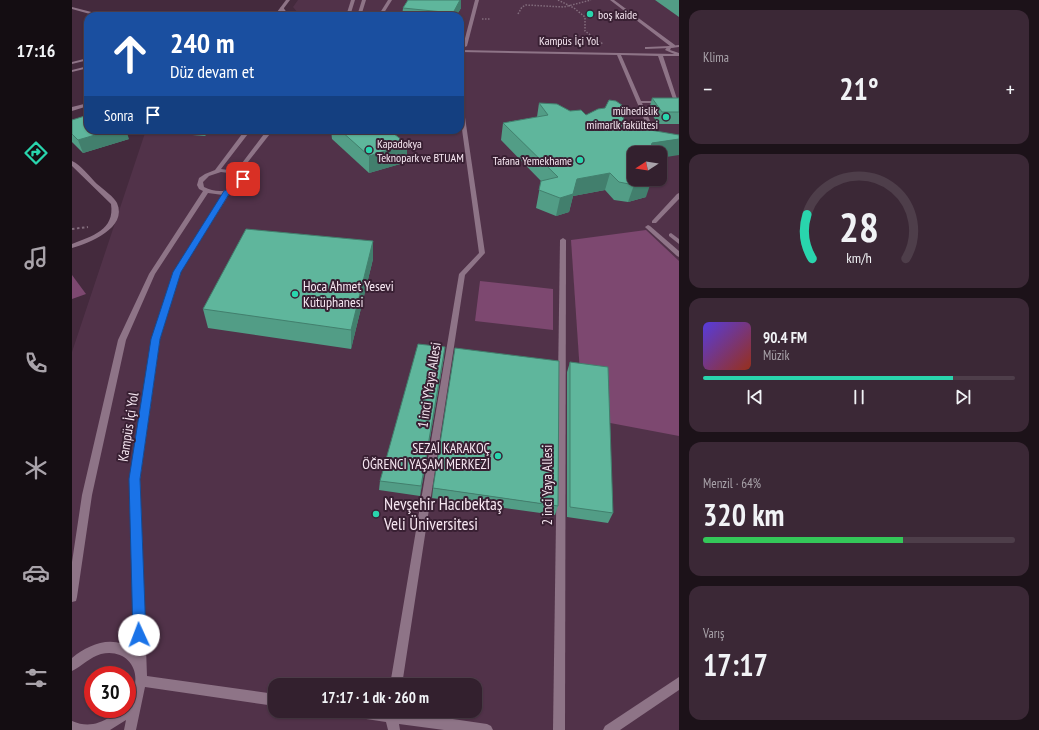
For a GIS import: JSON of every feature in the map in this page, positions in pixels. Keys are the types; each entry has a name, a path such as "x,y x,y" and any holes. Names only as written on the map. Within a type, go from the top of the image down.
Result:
{"street":[{"path":"279,12 288,0"},
{"path":"349,12 353,0"},
{"path":"361,12 364,0"},
{"path":"382,12 390,0"},
{"path":"464,40 478,0"},
{"path":"612,0 672,46"},
{"path":"72,8 87,12"},
{"path":"282,8 285,12"},
{"name":"Kampüs İçi Yol","path":"464,46 678,55"},
{"path":"672,46 668,48 669,52 678,55"},
{"path":"639,48 679,46"},
{"name":"Kampüs İçi Yol","path":"464,51 519,54 583,52"},
{"path":"639,102 678,102 660,54"},
{"path":"619,56 652,131 663,139"},
{"path":"72,63 84,60"},
{"path":"72,71 84,68"},
{"path":"72,108 84,105"},
{"name":"1 inci YYaya Allesi","path":"397,678 462,274 482,253 464,125"},
{"path":"217,171 245,134"},
{"path":"237,173 267,134"},
{"path":"72,163 114,204 115,218 108,228 91,238 72,246"},
{"path":"224,170 237,173 243,179 242,183 239,187 226,192 212,193 201,188 199,184 200,180 204,176 217,171 224,170"},
{"name":"Kampüs İçi Yol","path":"72,597 87,495 122,340 152,274 206,191"},
{"name":"Kampüs İçi Yol","path":"130,730 141,681 135,479 156,339 177,272 226,192"},
{"path":"654,222 679,195"},
{"path":"648,227 679,255"},
{"path":"671,235 679,242"},
{"name":"2 inci Yaya Allesi","path":"559,730 563,240"},
{"path":"72,665 82,656 94,650 105,647 117,647 127,651 135,658 140,669 141,681 137,695 130,708 118,719 105,727 93,730"},
{"path":"141,681 268,699"},
{"path":"609,730 679,683"},
{"path":"392,718 394,730"},
{"path":"415,718 487,730"},
{"path":"72,726 77,729 84,730"}],"path":[{"path":"558,0 585,17 586,31 606,45"},
{"path":"518,14 522,7 526,6 569,6 591,0"}],"shaded area":[{"name":"Nevşehir Hacıbektaş Veli Üniversitesi","path":"298,0 679,0 679,730 72,730 72,352 145,134 464,134 464,12 297,12 293,7"},
{"path":"646,230 679,261 679,436 605,422 580,373 571,240"},
{"path":"72,275 86,294 72,299"},
{"path":"480,281 553,289 553,330 475,321"}],"building":[{"path":"408,0 460,0 454,12 403,8"},
{"path":"652,98 679,98 679,112 662,112"},
{"path":"609,100 616,101 626,108 622,117 635,129 644,129 679,135 679,139 652,143 651,146 627,146 627,184 619,182 610,173 577,179 573,194 560,198 539,190 541,181 558,177 503,123 548,115 539,103 557,104 570,111 581,110 586,115 598,109 605,108"},
{"path":"84,116 84,134 98,134 78,140 72,134 72,120"},
{"path":"344,134 394,134 407,144 369,156"},
{"name":"Hoca Ahmet Yesevi Kütüphanesi","path":"246,229 373,241 351,330 203,309"},
{"path":"418,344 445,347 421,486 380,481"},
{"path":"455,348 559,361 558,506 433,488"},
{"path":"570,362 608,367 613,513 570,507"}],"place":[{"name":"boş kaide","path":"590,14"},
{"name":"mühedislik mimarlk fakültesi","path":"666,117"},
{"name":"Kapadokya Teknopark ve BTUAM","path":"369,150"},
{"name":"Tafana Yemekhame","path":"580,160"},
{"name":"Hoca Ahmet Yesevi Kütüphanesi","path":"295,294"},
{"name":"SEZAİ KARAKOÇ ÖĞRENCİ YAŞAM MERKEZİ","path":"498,456"},
{"name":"Nevşehir Hacıbektaş Veli Üniversitesi","path":"376,514"}],"route":[{"path":"139,635 135,479 156,339 177,272 226,192 239,187 243,179"}]}
